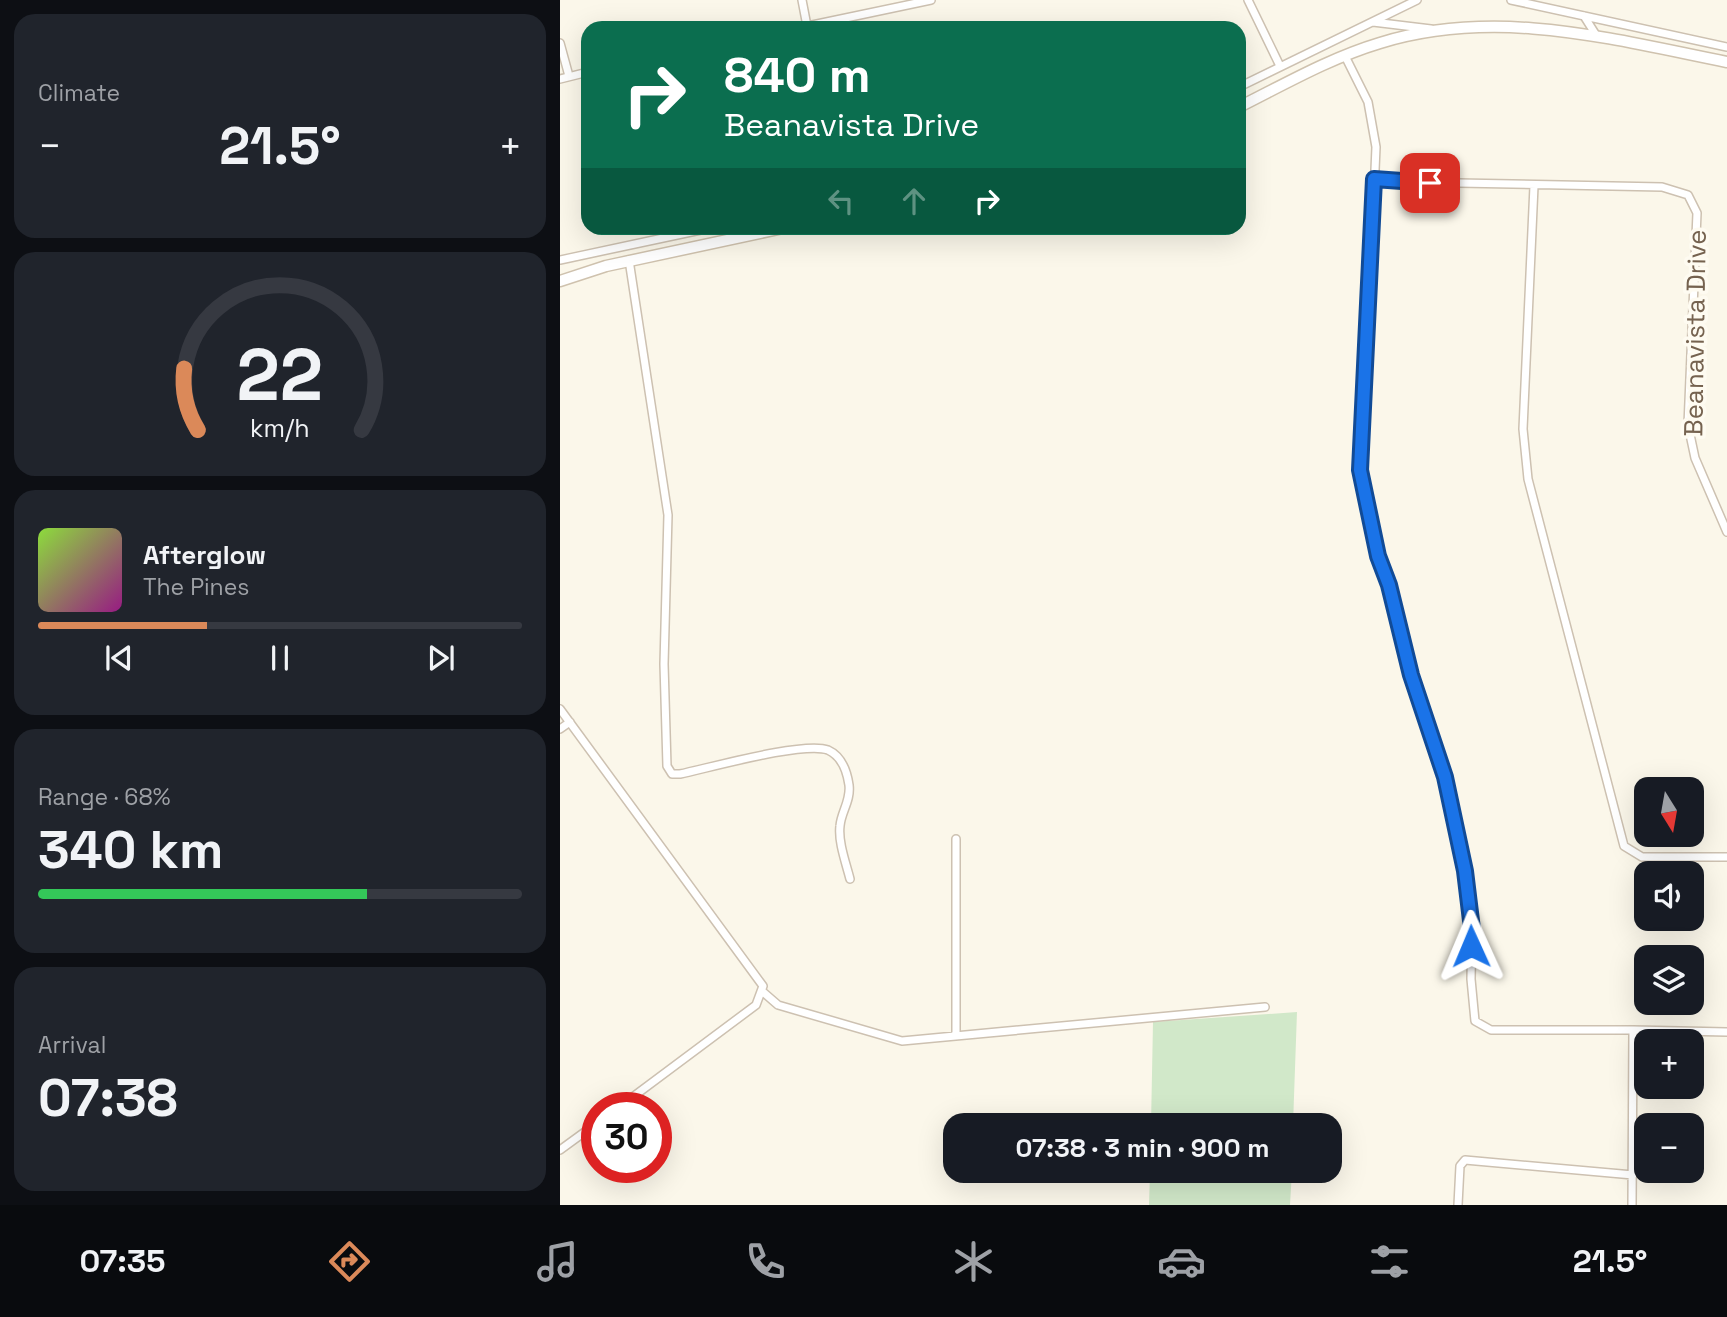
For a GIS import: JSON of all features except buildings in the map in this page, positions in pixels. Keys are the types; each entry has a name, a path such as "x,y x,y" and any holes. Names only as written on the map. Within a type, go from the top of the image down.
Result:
{"main road":[{"path":"1246,104 1345,56 1380,43 1435,30 1531,26 1596,35 1727,62"},
{"path":"560,281 629,260 749,235"}],"street":[{"path":"802,0 806,21"},
{"path":"831,21 931,0"},
{"path":"1248,0 1280,66"},
{"path":"1246,83 1418,0"},
{"path":"1511,0 1727,47"},
{"path":"1584,16 1596,35"},
{"path":"1372,22 1435,30"},
{"path":"560,43 569,76"},
{"path":"1318,49 1325,64"},
{"path":"1345,56 1372,116 1376,147 1360,470 1378,556 1389,585 1411,675 1445,777 1465,871 1472,929 1471,979 1475,1021 1479,1027 1491,1030 1727,1032"},
{"path":"560,79 581,73"},
{"name":"Beanavista Drive","path":"1374,179 1534,186 1662,187 1688,195 1697,212 1688,425 1695,458 1727,532"},
{"path":"1534,186 1523,429 1528,479 1624,846 1642,858 1727,857"},
{"path":"560,260 677,235"},
{"path":"629,260 668,515 664,664 667,766 672,774 680,774 792,750 814,747 828,750 838,757 846,771 849,787 849,800 840,823 850,879"},
{"path":"560,709 763,986 756,1005 639,1092"},
{"path":"560,729 570,722"},
{"path":"956,839 956,1036"},
{"path":"763,992 778,1005 893,1040 1265,1007"},
{"path":"1632,1205 1633,1030"},
{"path":"560,1150 581,1135"},
{"path":"1458,1205 1460,1166 1465,1160 1633,1175"}],"green space":[{"path":"1297,1012 1293,1113 1151,1113 1153,1022"},
{"path":"1150,1183 1291,1183 1290,1205 1149,1205"}],"route":[{"path":"1430,183 1374,179 1368,331 1359,455 1362,485 1378,556 1386,573 1411,675 1445,777 1448,802 1465,871 1471,911 1471,946"}]}
